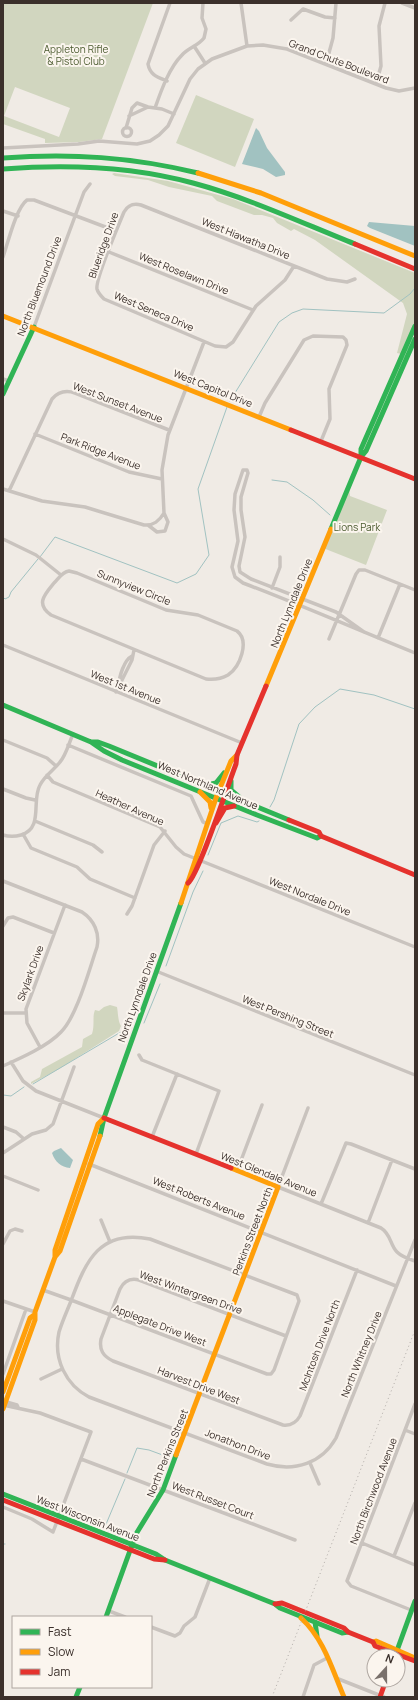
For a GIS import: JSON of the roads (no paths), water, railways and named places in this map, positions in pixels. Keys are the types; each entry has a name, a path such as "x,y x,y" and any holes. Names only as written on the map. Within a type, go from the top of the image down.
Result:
{"main road":[{"path":"3,158 55,155 99,156 139,160 182,169 253,190 415,256"},
{"path":"3,169 40,166 100,167 140,172 182,180 218,190 249,201 415,269"},
{"name":"West Capitol Drive","path":"3,316 186,387 415,479"},
{"name":"North Lynndale Drive","path":"361,457 361,448 415,326"},
{"name":"North Bluemound Drive","path":"3,394 34,327"},
{"name":"North Lynndale Drive","path":"4,1404 35,1320 35,1313 55,1257 60,1251 87,1163 103,1126 104,1118 188,883 192,880 206,823 218,799 224,793 236,764 237,755 361,457 366,451 415,339"},
{"name":"West Northland Avenue","path":"3,705 92,742 98,742 109,746 201,783 258,808 319,832 321,836 415,875"},
{"name":"West Northland Avenue","path":"92,742 96,747 190,788 288,828 317,838 321,836"},
{"name":"North Lynndale Drive","path":"197,859 209,833 218,799 218,791 231,761 237,755"},
{"path":"201,783 214,784 224,773 227,772"},
{"path":"230,778 230,788 234,794 256,804 258,808"},
{"path":"200,792 210,802 211,811"},
{"path":"209,833 213,831 224,810 234,806"},
{"name":"West Glendale Avenue","path":"104,1118 278,1187"},
{"name":"Perkins Street North","path":"230,1314 278,1187"},
{"name":"North Lynndale Drive","path":"3,1392 30,1318 35,1313"},
{"name":"North Perkins Street","path":"106,1616 131,1547 141,1524 158,1500 163,1490 230,1314"},
{"name":"West Wisconsin Avenue","path":"3,1494 58,1519"},
{"name":"West Wisconsin Avenue","path":"3,1500 131,1547 156,1554 165,1560 275,1604 280,1608 297,1615 338,1625 348,1632 373,1642 375,1646 381,1648"},
{"path":"397,1648 415,1601"},
{"name":"West Wisconsin Avenue","path":"275,1604 282,1604 316,1619 326,1626 342,1633 348,1632"},
{"path":"297,1615 312,1628 317,1636 344,1697"},
{"path":"312,1628 316,1619"},
{"path":"316,1619 317,1636"},
{"path":"326,1626 336,1628 338,1625"}],"street":[{"path":"166,81 153,74 148,64 170,3"},
{"path":"155,108 166,81 181,55 203,40 206,32 202,18 203,3"},
{"path":"241,3 246,46"},
{"path":"326,64 333,43 336,3"},
{"path":"376,84 381,66 379,26 385,3"},
{"path":"402,3 415,8"},
{"path":"291,20 303,9 325,17 335,18"},
{"name":"Grand Chute Boulevard","path":"3,148 78,144 98,141 137,144 150,141 165,129 174,114 192,75 205,63 246,46 263,45 283,48 396,91 415,88"},
{"path":"194,46 205,63"},
{"path":"126,128 134,104 139,103 174,114"},
{"path":"129,116 148,107"},
{"name":"North Bluemound Drive","path":"34,327 84,192 90,184"},
{"path":"3,256 23,204 27,200 32,200 116,231"},
{"name":"Blueridge Drive","path":"98,293 97,285 116,231 124,212 131,205"},
{"name":"West Hiawatha Drive","path":"131,205 141,205 333,280 347,282 355,279"},
{"path":"3,211 18,216"},
{"name":"West Roselawn Drive","path":"109,252 253,310"},
{"name":"West Seneca Drive","path":"98,293 104,299 163,323 204,342 222,348 231,345 253,310 285,280 294,266"},
{"path":"259,417 265,403 304,340 313,336 343,337 346,340 347,345 329,389 330,419 321,441"},
{"path":"3,488 42,501 85,507 127,521 148,525 157,532 165,531 168,522 164,512 162,479 164,456 169,430 204,342"},
{"path":"3,379 9,381"},
{"name":"West Sunset Avenue","path":"36,434 52,399 62,392 68,391 169,430"},
{"path":"9,491 36,434"},
{"name":"Park Ridge Avenue","path":"36,434 129,472 162,479"},
{"path":"364,632 339,614 301,602 270,593 235,577 232,568 237,548 238,534 234,501 242,471 246,469 248,473 243,488 241,502 244,544 239,566 240,572 243,575 272,587 301,602 337,620 364,632 378,638 415,653"},
{"path":"234,501 241,502"},
{"path":"148,525 156,522 164,512"},
{"path":"238,534 244,534"},
{"path":"3,540 36,555 60,575"},
{"path":"270,593 280,567 280,557"},
{"path":"329,639 356,574 361,569 415,590"},
{"name":"Sunnyview Circle","path":"66,572 74,572 166,610 198,615 237,631 241,634 244,641 242,651 232,671 222,678 211,680 201,678 134,650 54,617 46,612 43,607 43,599 60,575 66,572"},
{"path":"239,580 243,575"},
{"path":"378,638 400,584"},
{"name":"West 1st Avenue","path":"3,645 242,743"},
{"path":"116,692 132,660 134,650"},
{"path":"3,835 11,837 24,834 31,828 35,821 35,800 38,788 47,775 62,759 73,734"},
{"path":"3,740 50,760 56,766"},
{"path":"68,745 188,794 194,799 203,822 206,823"},
{"name":"Heather Avenue","path":"47,775 53,782 153,824 165,831 179,850 197,859"},
{"path":"188,794 190,788"},
{"path":"3,789 35,800"},
{"path":"35,821 93,844 102,852"},
{"path":"127,914 132,906 154,845 165,831"},
{"path":"24,834 31,848 77,867 92,880 135,898"},
{"name":"West Nordale Drive","path":"197,859 415,947"},
{"path":"3,881 82,912 92,920 98,934 97,947 68,1023 57,1036 40,1047 3,1066"},
{"name":"Skylark Drive","path":"40,1047 27,1022 25,1012 28,1000 65,905"},
{"path":"3,926 8,918 13,917 54,933"},
{"name":"West Pershing Street","path":"156,971 415,1074"},
{"path":"3,1013 25,1012"},
{"path":"139,1055 142,1060 219,1091 196,1154"},
{"path":"11,1062 18,1075 27,1085 36,1091 104,1118"},
{"path":"3,1153 32,1134 50,1128 74,1067"},
{"path":"152,1137 177,1074"},
{"path":"237,1171 262,1105"},
{"name":"Perkins Street North","path":"278,1187 308,1108"},
{"path":"3,1127 16,1132 24,1140"},
{"path":"321,1204 346,1144 351,1144 415,1169"},
{"path":"368,1223 392,1160"},
{"name":"West Roberts Avenue","path":"87,1163 396,1286"},
{"path":"3,1176 38,1190"},
{"name":"West Glendale Avenue","path":"278,1187 368,1223 386,1232 399,1254 415,1261"},
{"path":"101,1220 110,1242"},
{"path":"3,1244 10,1231 15,1229 22,1231"},
{"path":"40,1379 62,1369 58,1354 60,1329 82,1271 88,1261 98,1250 110,1242 126,1237 146,1238 299,1297 300,1301 286,1336"},
{"name":"North Whitney Drive","path":"310,1463 324,1453 336,1438 415,1240"},
{"name":"McIntosh Drive North","path":"293,1424 300,1416 357,1270"},
{"name":"West Wintergreen Drive","path":"101,1352 101,1342 122,1286 128,1281 135,1279 286,1336"},
{"name":"Applegate Drive West","path":"43,1290 263,1373 271,1374 274,1370 286,1336"},
{"path":"3,1301 35,1313"},
{"path":"21,1308 25,1312 35,1313"},
{"path":"3,1374 25,1312"},
{"name":"Harvest Drive West","path":"101,1352 109,1359 200,1394 283,1425 293,1424"},
{"name":"Jonathon Drive","path":"62,1369 73,1385 90,1397 272,1466 295,1467 310,1463"},
{"path":"3,1507 32,1519 53,1532 91,1432 40,1413 18,1407 17,1405 4,1404"},
{"name":"North Birchwood Avenue","path":"412,1610 351,1586 347,1580 415,1404"},
{"path":"405,1430 415,1434"},
{"name":"West Russet Court","path":"81,1459 295,1540"},
{"path":"310,1463 319,1484"},
{"path":"394,1556 415,1503"},
{"path":"362,1543 415,1565"},
{"path":"152,1627 175,1636 178,1635 184,1626 195,1617 210,1578"},
{"path":"109,1611 122,1616"},
{"path":"303,1697 314,1665 327,1658"},
{"path":"336,1678 381,1697"}],"water":[{"path":"256,128 267,148 285,172 285,175 276,177 263,169 242,164"},
{"path":"369,222 415,226 415,246 370,228 367,226"},
{"path":"61,1148 73,1160 70,1168 59,1164 53,1156 52,1153 54,1151"}],"waterway":[{"path":"230,401 279,322 292,313 303,309 384,313 410,294 415,288"},
{"path":"40,557 55,537 177,583 196,574 209,555 198,489 227,407"},
{"path":"272,480 287,482 313,500 330,515"},
{"path":"3,597 5,599 9,597 11,592 38,559"},
{"path":"270,807 274,800 299,724 315,707 340,689 374,695 415,709"},
{"path":"208,855 221,823 238,816 257,822 259,821"},
{"path":"166,966 193,892 203,871"},
{"path":"144,1023 160,984"},
{"path":"33,1084 126,1029"},
{"path":"3,1095 11,1096 24,1087"},
{"path":"127,1473 137,1448 149,1450 168,1457"},
{"path":"104,1529 125,1479"}],"railway":[{"path":"272,1697 415,1330"}],"park label":[{"name":"Appleton Rifle & Pistol Club","path":"76,54"},
{"name":"Lions Park","path":"357,527"}]}
